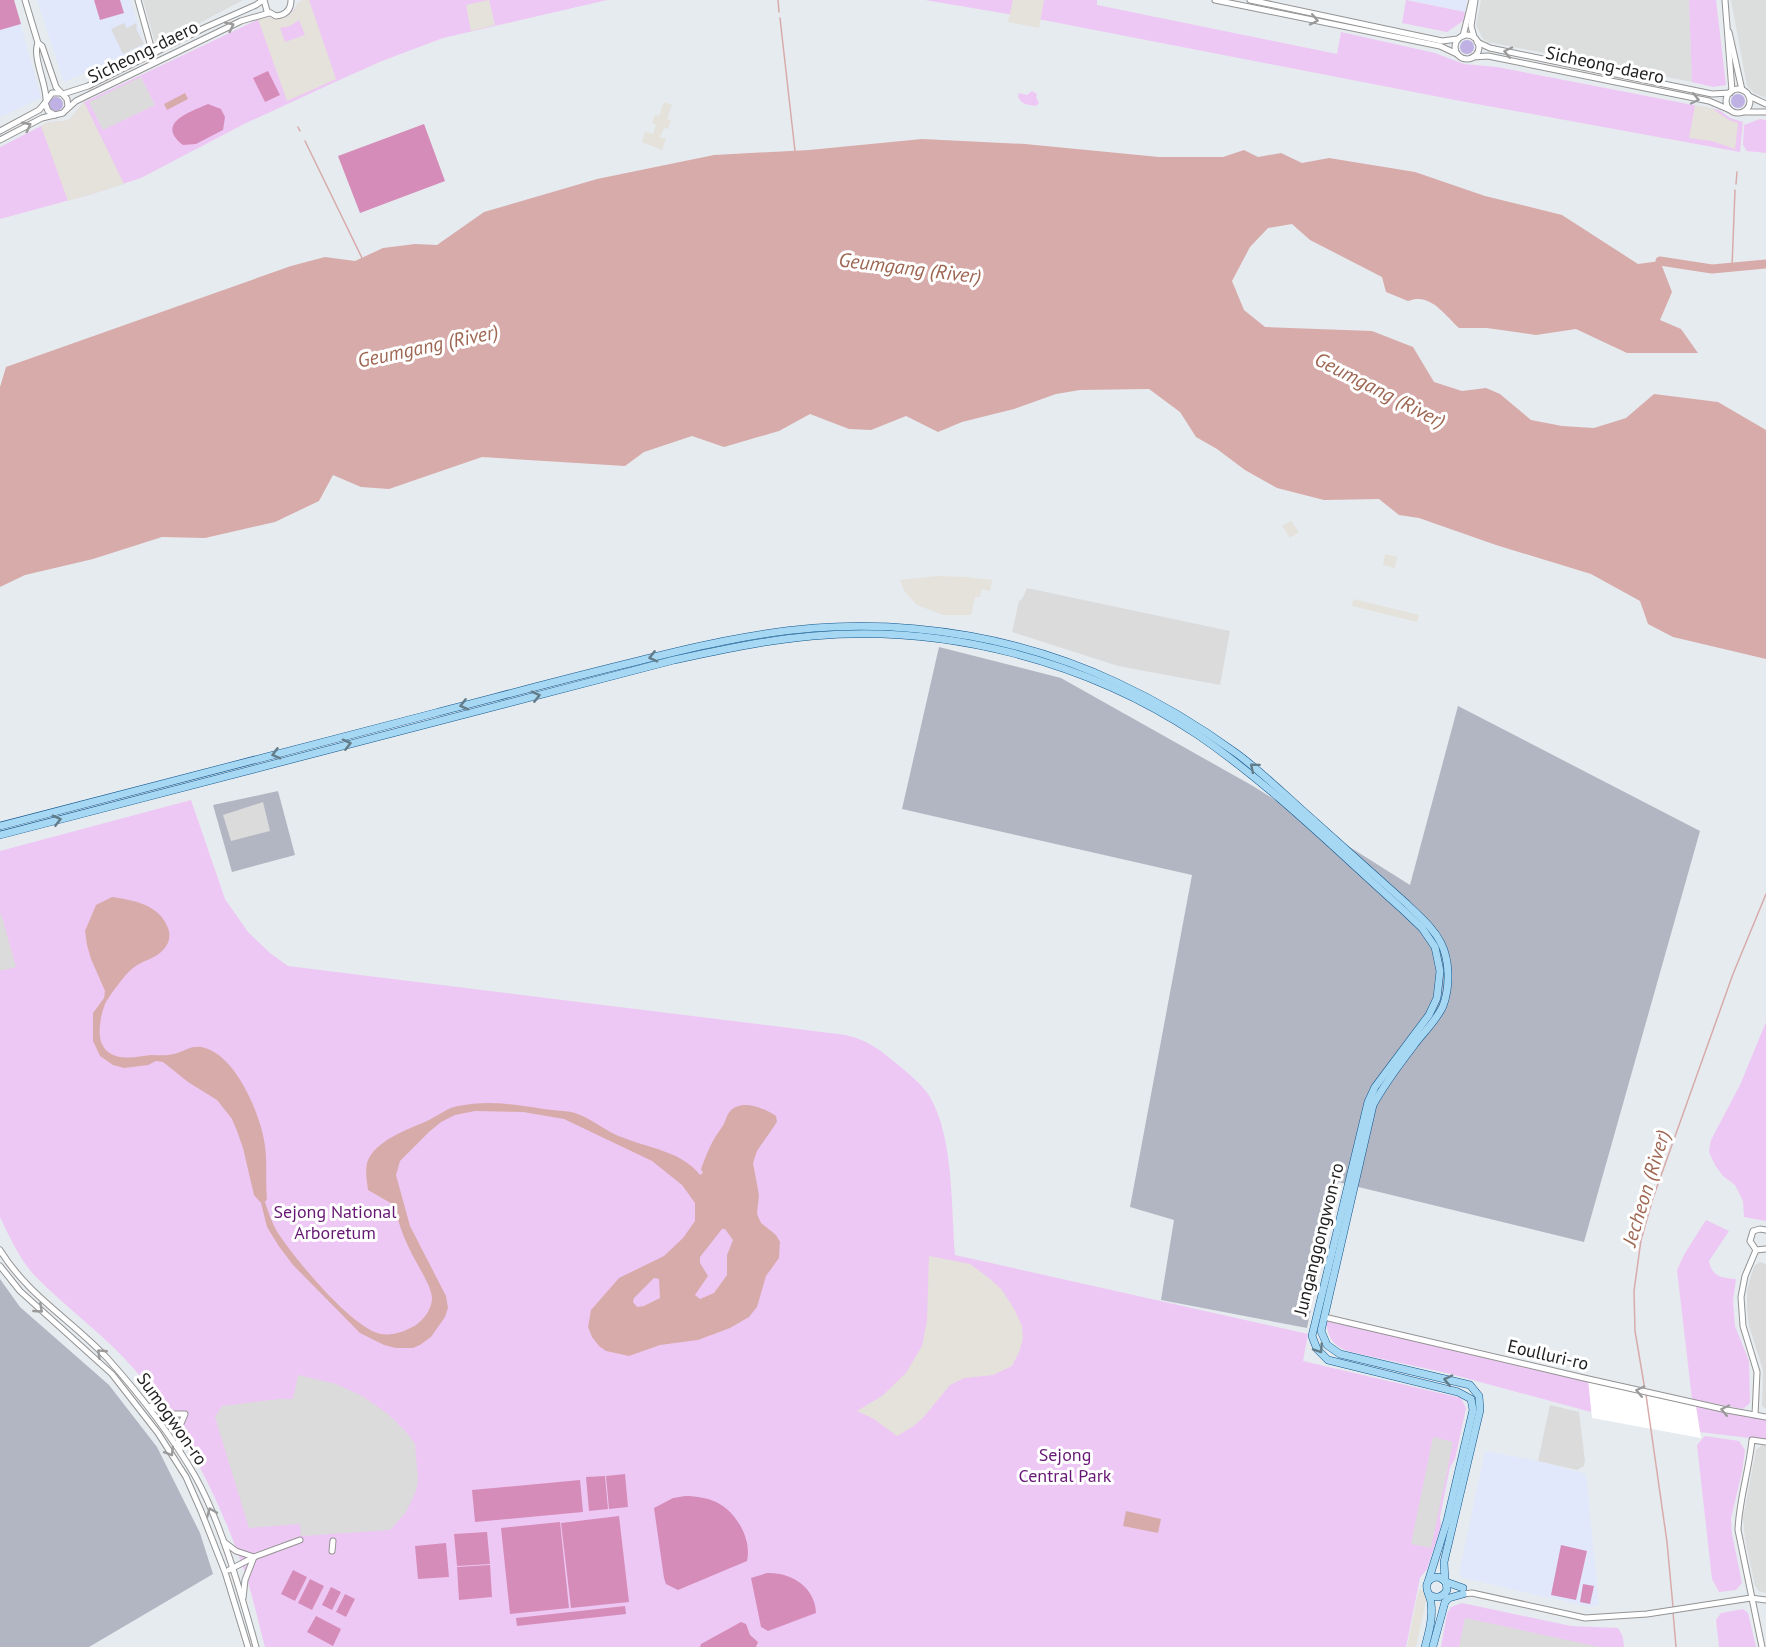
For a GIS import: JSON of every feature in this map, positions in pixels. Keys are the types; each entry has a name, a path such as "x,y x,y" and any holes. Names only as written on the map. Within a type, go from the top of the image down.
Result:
{"main road":[{"path":"0,826 721,641 815,628 864,626 905,628 958,634 1044,654 1117,682 1161,705 1237,754 1424,925 1435,947 1444,984"},
{"path":"0,835 722,649 815,635 864,633 904,635 956,641 1042,661 1114,689 1158,711 1233,760 1405,906"},
{"name":"Junganggongwon-ro","path":"1444,984 1443,1006 1434,1021 1384,1084 1373,1105 1321,1331 1327,1345 1340,1354 1470,1385 1479,1396 1480,1410 1443,1567 1446,1581"},
{"name":"Junganggongwon-ro","path":"1430,1580 1438,1563 1448,1526 1447,1521 1473,1410 1471,1399 1458,1392 1328,1360 1317,1349 1312,1336 1368,1102 1375,1088 1428,1014 1444,984"},
{"path":"1446,1558 1449,1576 1465,1592"},
{"path":"1425,1647 1432,1615 1430,1595 1427,1589 1430,1580 1439,1577 1465,1592"},
{"path":"1433,1647 1443,1595 1447,1587 1446,1581"},
{"path":"1430,1595 1436,1597 1465,1592"},
{"path":"1433,1647 1445,1602 1465,1592"}],"street":[{"path":"0,140 31,123 59,115 66,110 68,99 52,80 25,0"},
{"path":"138,0 153,54"},
{"path":"263,0 269,13"},
{"name":"Sicheong-daero","path":"61,93 88,86 263,0"},
{"path":"1215,0 1440,46 1465,58 1473,57 1478,50 1471,26 1474,0"},
{"path":"1250,0 1442,41 1467,35 1476,40"},
{"path":"1457,54 1455,47 1474,0"},
{"path":"1725,0 1731,92 1727,99 1730,110 1736,113 1766,112"},
{"name":"Sicheong-daero","path":"66,110 76,100 241,21 269,13 281,15 288,10 292,1"},
{"path":"1728,28 1742,90 1766,104"},
{"name":"Sicheong-daero","path":"1476,40 1481,46 1700,91 1720,94 1731,92"},
{"path":"38,43 35,49 45,83 48,111 55,115"},
{"name":"Sicheong-daero","path":"1473,57 1484,55 1709,101 1730,110"},
{"path":"1731,92 1742,90"},
{"path":"0,131 39,110 52,93 61,93"},
{"path":"1743,112 1749,107 1749,96"},
{"path":"1756,1250 1750,1241 1751,1234 1756,1229 1766,1230"},
{"path":"1756,1250 1766,1249"},
{"name":"Sumogwon-ro","path":"0,1250 11,1267 40,1299 104,1354 147,1403 195,1476 221,1538 256,1647"},
{"path":"1755,1415 1757,1371 1743,1326 1741,1297 1745,1276 1756,1250"},
{"name":"Sumogwon-ro","path":"0,1266 20,1292 96,1359 139,1406 186,1477 225,1572 248,1647"},
{"name":"Eoulluri-ro","path":"1324,1317 1584,1378 1766,1417"},
{"path":"147,1403 165,1414 184,1414 177,1433 182,1457"},
{"path":"1762,1647 1738,1530 1738,1513 1750,1461 1752,1440 1766,1442"},
{"path":"221,1538 228,1547 254,1557"},
{"path":"225,1572 254,1557 300,1540"},
{"path":"332,1551 333,1542"},
{"path":"244,1604 245,1580 254,1557"},
{"path":"1465,1592 1585,1618 1682,1610 1751,1598 1766,1600"}],"shaded area":[{"path":"0,0 14,0 41,98 0,117"},
{"path":"0,0 14,0 21,24 0,30"},
{"path":"37,0 130,0 145,47 64,82"},
{"path":"94,0 120,0 124,13 100,20"},
{"path":"143,0 243,0 156,46"},
{"path":"303,0 309,0 336,79 287,101 258,19 287,17 294,11 297,4","holes":["299,20 305,35 285,42 280,28 290,26"]},
{"path":"489,0 495,25 471,31 466,5"},
{"path":"1013,0 1044,0 1039,28 1008,22"},
{"path":"1408,0 1467,0 1465,12"},
{"path":"1481,0 1689,0 1692,82 1488,42 1483,39 1476,25"},
{"path":"1731,0 1766,0 1766,98 1754,93 1747,86"},
{"path":"124,23 127,28 136,23 144,44 123,54 111,29"},
{"path":"1464,40 1470,40 1474,47 1470,54 1464,54 1460,50 1460,44"},
{"path":"268,71 280,95 265,102 253,78"},
{"path":"141,77 155,105 103,130 89,102"},
{"path":"1735,94 1741,94 1745,101 1741,108 1735,108 1731,104 1731,98"},
{"path":"53,97 59,97 63,104 59,111 53,111 49,107 49,101"},
{"path":"84,102 124,184 68,201 41,126 49,122 70,119"},
{"path":"664,102 672,105 667,119 671,120 668,129 664,128 660,137 666,139 662,150 642,142 645,132 653,134 656,125 652,123 655,115 659,116"},
{"path":"208,104 221,109 225,117 223,130 196,144 183,145 175,137 174,124 178,119"},
{"path":"1695,105 1713,109 1738,123 1735,149 1712,141 1689,138"},
{"path":"424,124 445,181 360,213 338,156"},
{"path":"1291,521 1299,532 1290,538 1282,526"},
{"path":"1385,554 1397,557 1395,568 1383,565"},
{"path":"937,576 992,580 990,591 982,589 980,597 975,597 971,615 943,615 917,605 905,592 900,580"},
{"path":"1027,588 1230,631 1220,685 1118,666 1012,632 1019,601"},
{"path":"1353,599 1419,615 1417,622 1352,606"},
{"path":"939,647 1061,678 1253,786 1410,885 1458,706 1700,831 1584,1242 1338,1182 1307,1328 1161,1300 1174,1220 1130,1207 1192,875 902,809"},
{"path":"278,791 295,855 232,872 213,805"},
{"path":"263,802 270,831 231,841 223,815"},
{"path":"0,915 16,967 0,971"},
{"path":"929,1256 970,1264 989,1278 1002,1290 1014,1309 1022,1326 1023,1339 1012,1366 993,1375 964,1378 950,1385 922,1419 897,1436 874,1419 857,1411 882,1396 906,1373 922,1346 927,1321"},
{"path":"1760,1262 1766,1264 1766,1409 1762,1406 1763,1370 1749,1326 1747,1310 1747,1291 1751,1275 1755,1265"},
{"path":"0,1279 20,1307 109,1385 157,1447 200,1533 213,1574 89,1647 0,1647"},
{"path":"298,1375 336,1384 362,1396 388,1414 415,1444 418,1480 416,1491 406,1512 390,1530 301,1536 300,1524 249,1528 215,1417 222,1406 293,1399"},
{"path":"1550,1405 1579,1412 1585,1461 1584,1466 1577,1470 1538,1461"},
{"path":"1433,1437 1453,1442 1431,1548 1411,1544"},
{"path":"1762,1445 1766,1446 1766,1593 1759,1591 1755,1586 1743,1518 1756,1450"},
{"path":"1485,1451 1538,1461 1586,1474 1599,1605 1591,1607 1462,1578 1459,1573"},
{"path":"625,1474 628,1507 609,1509 606,1476"},
{"path":"605,1476 608,1509 589,1511 586,1477"},
{"path":"580,1480 583,1512 475,1522 472,1490"},
{"path":"685,1496 718,1503 731,1513 742,1528 748,1553 747,1561 678,1590 666,1584 664,1578 654,1508 673,1498"},
{"path":"619,1516 629,1602 571,1608 561,1523"},
{"path":"560,1522 569,1608 510,1614 501,1528"},
{"path":"487,1532 490,1564 457,1566 454,1534"},
{"path":"446,1543 449,1577 418,1579 415,1546"},
{"path":"1561,1545 1587,1551 1576,1600 1551,1595"},
{"path":"490,1565 492,1597 459,1600 457,1567"},
{"path":"293,1570 307,1577 295,1601 281,1594"},
{"path":"767,1573 785,1575 800,1583 811,1596 816,1613 768,1631 761,1627 751,1578"},
{"path":"310,1579 324,1586 312,1610 298,1603"},
{"path":"1583,1584 1594,1586 1590,1604 1580,1602"},
{"path":"331,1587 341,1592 332,1610 322,1605"},
{"path":"1419,1589 1428,1591 1416,1647 1407,1647"},
{"path":"345,1594 355,1599 346,1617 336,1612"},
{"path":"625,1606 626,1614 517,1626 516,1618"},
{"path":"316,1616 341,1629 333,1646 307,1632"},
{"path":"1465,1618 1600,1647 1459,1647"},
{"path":"741,1622 746,1624 750,1635 758,1642 756,1647 700,1647 701,1644"}],"green space":[{"path":"303,0 607,0 443,38 382,61 244,124 141,178 0,219 0,147 49,122 70,119 84,102 259,19 285,18"},
{"path":"925,0 1097,0 1097,5 1337,54 1341,32 1435,53 1464,64 1497,67 1719,110 1730,118 1743,122 1740,152 1455,100 1038,19"},
{"path":"1406,0 1465,12 1463,21 1447,32 1402,23"},
{"path":"1689,0 1716,0 1726,85 1713,87 1692,82"},
{"path":"1032,91 1037,94 1039,103 1036,106 1027,105 1018,96 1019,93 1027,95"},
{"path":"1760,119 1766,120 1766,153 1747,151 1743,145 1744,125"},
{"path":"191,800 225,899 248,932 288,966 846,1035 861,1040 879,1050 915,1079 930,1097 938,1114 950,1174 955,1255 1308,1334 1303,1361 1461,1398 1466,1408 1455,1459 1450,1467 1440,1517 1441,1526 1427,1569 1420,1578 1406,1647 265,1647 247,1580 230,1534 208,1484 182,1436 134,1369 98,1333 47,1288 24,1263 0,1217 0,851"},
{"path":"1766,1022 1766,1221 1744,1217 1743,1201 1735,1185 1723,1176 1709,1152 1711,1140 1740,1085"},
{"path":"1706,1220 1729,1231 1709,1261 1718,1276 1736,1279 1733,1301 1735,1326 1749,1361 1750,1403 1743,1409 1692,1399 1677,1270"},
{"path":"1326,1321 1693,1405 1766,1418 1766,1440 1691,1431 1587,1411 1451,1374 1351,1352 1336,1345 1328,1333"},
{"path":"1705,1436 1739,1441 1745,1450 1731,1518 1742,1583 1736,1590 1719,1592 1712,1579 1697,1445"},
{"path":"1462,1603 1571,1626 1618,1628 1623,1637 1624,1647 1441,1647 1447,1614 1451,1607"},
{"path":"1743,1609 1748,1613 1756,1647 1719,1647 1716,1620 1721,1613"}],"water":[{"path":"185,93 188,99 167,110 164,104"},
{"name":"Geumgang (River)","path":"922,139 1025,144 1159,157 1223,157 1244,150 1258,157 1281,153 1302,163 1329,158 1415,172 1485,196 1562,215 1638,264 1660,261 1672,292 1660,320 1681,329 1698,353 1627,353 1576,329 1536,335 1487,328 1459,328 1430,302 1423,299 1408,301 1386,292 1382,277 1310,240 1292,224 1268,228 1250,247 1232,281 1244,310 1265,327 1372,331 1413,347 1434,382 1462,391 1486,388 1500,394 1531,420 1562,426 1594,428 1626,418 1654,394 1718,402 1766,430 1766,659 1673,637 1648,624 1640,601 1591,574 1496,545 1419,518 1399,515 1379,499 1324,500 1277,488 1245,470 1196,437 1180,412 1149,389 1080,390 1056,394 1014,409 962,422 938,432 906,416 871,430 849,429 810,414 779,431 724,447 692,436 644,452 625,466 482,457 389,489 361,487 333,475 319,501 275,522 205,538 162,537 93,559 25,575 0,587 0,387 6,367 291,266 325,257 355,261 383,248 415,244 437,245 484,212 597,179 714,155 809,150"},
{"path":"112,897 145,905 153,909 164,920 169,934 164,949 130,971 107,1000 100,1024 102,1044 111,1054 124,1057 168,1055 194,1047 202,1047 219,1055 228,1064 245,1088 261,1129 266,1155 267,1199 265,1202 275,1228 326,1292 369,1329 381,1334 390,1334 412,1327 419,1323 427,1313 432,1298 426,1280 404,1237 394,1205 368,1190 367,1163 377,1148 394,1136 447,1110 479,1103 511,1104 575,1113 617,1135 675,1156 693,1167 700,1175 703,1173 701,1169 710,1147 731,1110 747,1105 766,1110 776,1116 777,1122 757,1151 753,1163 759,1195 757,1214 761,1223 776,1235 780,1242 779,1258 766,1276 757,1307 749,1317 730,1328 698,1340 660,1345 629,1356 606,1351 592,1337 588,1327 591,1310 619,1278 664,1256 683,1238 695,1221 695,1203 682,1185 652,1161 564,1119 523,1112 475,1111 455,1115 441,1122 400,1161 396,1175 410,1226 446,1296 448,1308 445,1317 431,1337 413,1348 384,1345 360,1333 293,1265 278,1245 267,1227 261,1203 254,1195 243,1148 232,1119 217,1100 188,1082 163,1062 156,1061 148,1065 124,1068 113,1065 100,1056 93,1041 93,1013 104,998 105,991 91,959 85,931 96,905","holes":["722,1229 725,1229 733,1240 727,1255 727,1275 714,1293 700,1299 695,1295 708,1276 700,1263 700,1257","654,1278 659,1279 660,1298 637,1307 633,1302 634,1298"]},
{"path":"1126,1511 1161,1519 1158,1533 1123,1526"}],"pier":[{"path":"1588,1379 1695,1400 1701,1438 1592,1418"}],"waterway":[{"path":"778,0 779,12"},
{"path":"780,18 795,151"},
{"path":"298,127 300,131"},
{"path":"305,141 362,258"},
{"path":"1736,184 1737,172"},
{"path":"1732,267 1735,190"},
{"path":"1660,261 1712,269 1766,264"},
{"name":"Jecheon (River)","path":"1645,1390 1635,1331 1634,1291 1641,1240 1653,1198 1733,974 1766,894"},
{"name":"Jecheon (River)","path":"1646,1395 1667,1542 1673,1607"},
{"name":"Jecheon (River)","path":"1673,1612 1676,1647"}],"park label":[{"name":"Sejong National Arboretum","path":"335,1222"},
{"name":"Sejong Central Park","path":"1065,1465"}]}
